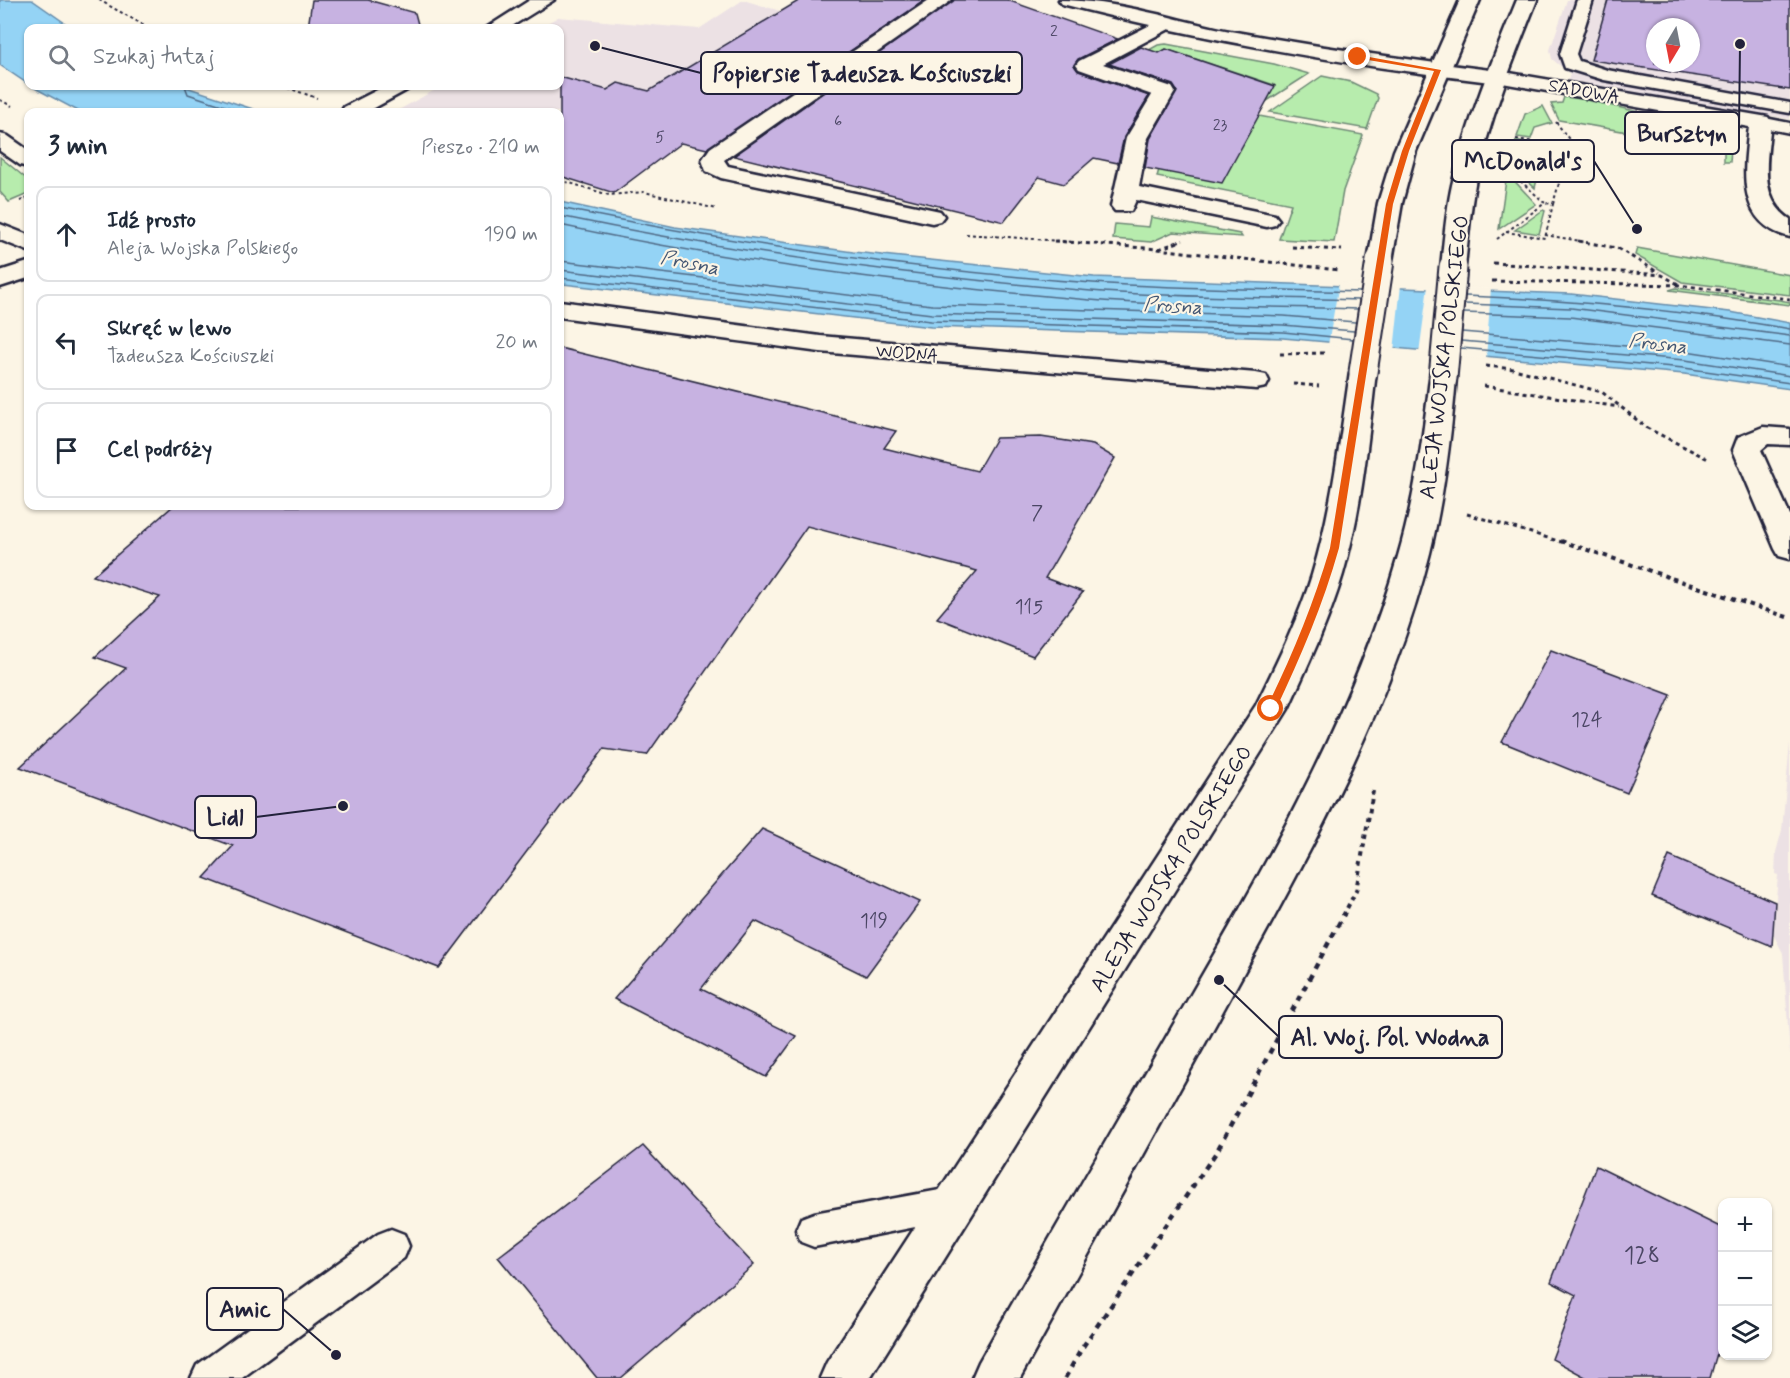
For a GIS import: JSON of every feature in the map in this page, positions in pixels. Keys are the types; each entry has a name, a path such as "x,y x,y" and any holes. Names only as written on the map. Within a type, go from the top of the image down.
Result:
{"main road":[{"path":"503,24 544,0"},
{"path":"932,216 721,171 714,166 713,160 718,153 942,0"},
{"name":"SADOWA","path":"1069,0 1166,23 1760,122"},
{"name":"ALEJA WOJSKA POLSKIEGO","path":"843,1378 1230,775 1271,709 1296,657 1320,599 1334,548 1380,261 1397,177 1438,70 1470,0"},
{"name":"ALEJA WOJSKA POLSKIEGO","path":"995,1378 1305,825 1338,754 1390,627 1426,506 1436,446 1459,382 1453,267 1464,187 1481,122 1527,0"},
{"path":"1166,23 1086,64 1164,92 1137,138 1124,199 1267,220"},
{"path":"359,108 393,90"},
{"path":"1760,122 1757,199 1770,217 1790,230"},
{"path":"0,141 24,157"},
{"path":"0,231 24,242"},
{"path":"0,280 24,270"},
{"name":"WODNA","path":"564,310 660,326 828,345 1256,381"},
{"path":"1790,437 1763,435 1748,443 1747,450 1790,549"}],"lane":[{"path":"1585,0 1568,54 1572,64 1579,68 1604,75 1790,108"},
{"path":"1760,122 1790,128"},
{"path":"814,1230 956,1203"},
{"path":"210,1378 391,1246"}],"path":[{"path":"99,0 142,24"},
{"path":"294,90 324,100"},
{"path":"1507,137 1569,148"},
{"path":"1499,161 1545,203 1553,204"},
{"path":"1506,232 1545,238 1560,180"},
{"path":"564,181 609,195 632,191 644,192"},
{"path":"1493,242 1545,203"},
{"path":"1545,235 1617,248 1679,285 1790,299"},
{"path":"1158,249 1183,240"},
{"path":"1288,247 1347,250"},
{"path":"1483,262 1662,274"},
{"path":"1459,382 1620,407"},
{"path":"1466,514 1519,527 1790,618"}],"shaded area":[{"path":"743,0 858,34 735,114 691,146 681,143 614,193 564,177 564,108 402,108 435,90 564,90 564,24 546,24 558,17 699,29"},
{"path":"1567,0 1790,0 1790,119 1568,80 1570,74 1552,59 1550,50"},
{"path":"1790,743 1790,1055 1783,953 1773,934 1778,875 1775,874 1776,852 1782,830"}],"green space":[{"path":"1166,44 1274,64 1309,74 1256,108 1274,85 1166,49 1137,66 1122,65 1158,45"},
{"path":"1322,76 1351,82 1376,94 1378,98 1367,129 1270,112"},
{"path":"1564,97 1714,129 1724,135 1729,142 1730,162 1724,162 1724,149 1559,120 1551,104 1562,103"},
{"path":"1543,106 1552,123 1535,128 1531,139 1517,137 1525,114"},
{"path":"1259,116 1363,135 1343,191 1334,242 1279,239 1291,204 1157,177 1160,165"},
{"path":"1516,141 1530,144 1524,165 1538,175 1535,188 1509,164"},
{"path":"0,157 24,177 24,196 9,202 0,192"},
{"path":"1507,173 1536,204 1499,229"},
{"path":"1543,210 1545,211 1539,234 1515,230"},
{"path":"1151,217 1240,234 1242,237 1173,232 1151,242 1113,239 1115,224 1149,227"},
{"path":"1637,248 1790,275 1790,295 1682,282 1635,255"},
{"path":"1676,288 1780,300 1790,302 1790,305 1669,290"}],"water":[{"path":"0,0 32,0 66,24 24,24 24,81 0,65"},
{"path":"39,90 195,90 250,108 72,108"},
{"name":"Prosna","path":"564,203 675,227 853,252 1094,277 1571,294 1730,312 1790,323 1790,389 1684,374 1283,338 931,327 564,284"}],"pier":[{"path":"1339,283 1401,285 1394,351 1328,345"},
{"path":"1428,286 1491,288 1486,359 1419,353"}],"building":[{"path":"312,0 368,0 415,13 418,24 309,24"},
{"path":"800,0 925,0 707,149 681,143 614,193 564,177 564,108 560,108 560,90 564,90 564,78 607,90 618,83 649,91"},
{"path":"954,0 1007,0 1118,39 1078,59 1074,65 1078,71 1149,96 1124,137 1118,163 1094,158 1064,184 1039,177 1004,222 734,156"},
{"path":"1608,0 1790,0 1790,90 1671,72 1700,72 1700,18 1646,18 1646,68 1591,60"},
{"path":"1141,47 1159,53 1166,49 1275,86 1222,183 1145,168 1150,139 1177,91 1173,85 1109,64"},
{"path":"564,349 896,431 884,448 977,471 996,438 1041,437 1093,445 1115,458 1045,578 1083,592 1033,656 937,618 977,571 807,526 647,755 604,749 439,968 204,878 233,846 20,767 126,668 95,657 160,597 93,576 168,510 564,510"},
{"path":"1551,650 1671,695 1627,793 1502,742"},
{"path":"762,829 920,902 866,976 755,921 701,989 796,1036 766,1077 614,999"},
{"path":"1669,856 1775,902 1772,946 1652,896"},
{"path":"643,1146 754,1265 621,1378 597,1378 498,1257"},
{"path":"1596,1166 1718,1226 1718,1350 1710,1378 1587,1378 1552,1359 1576,1295 1551,1282"}],"place":[{"name":"Bursztyn","path":"1740,44"},
{"name":"Popiersie Tadeusza Kościuszki","path":"595,46"},
{"name":"McDonald's","path":"1637,229"},
{"name":"Lidl","path":"343,806"},
{"name":"Al. Woj. Pol. Wodna","path":"1219,980"},
{"name":"Amic","path":"336,1355"}],"route":[{"path":"1271,709 1301,647 1320,599 1334,548 1390,204 1405,151 1438,70 1358,57"}]}
